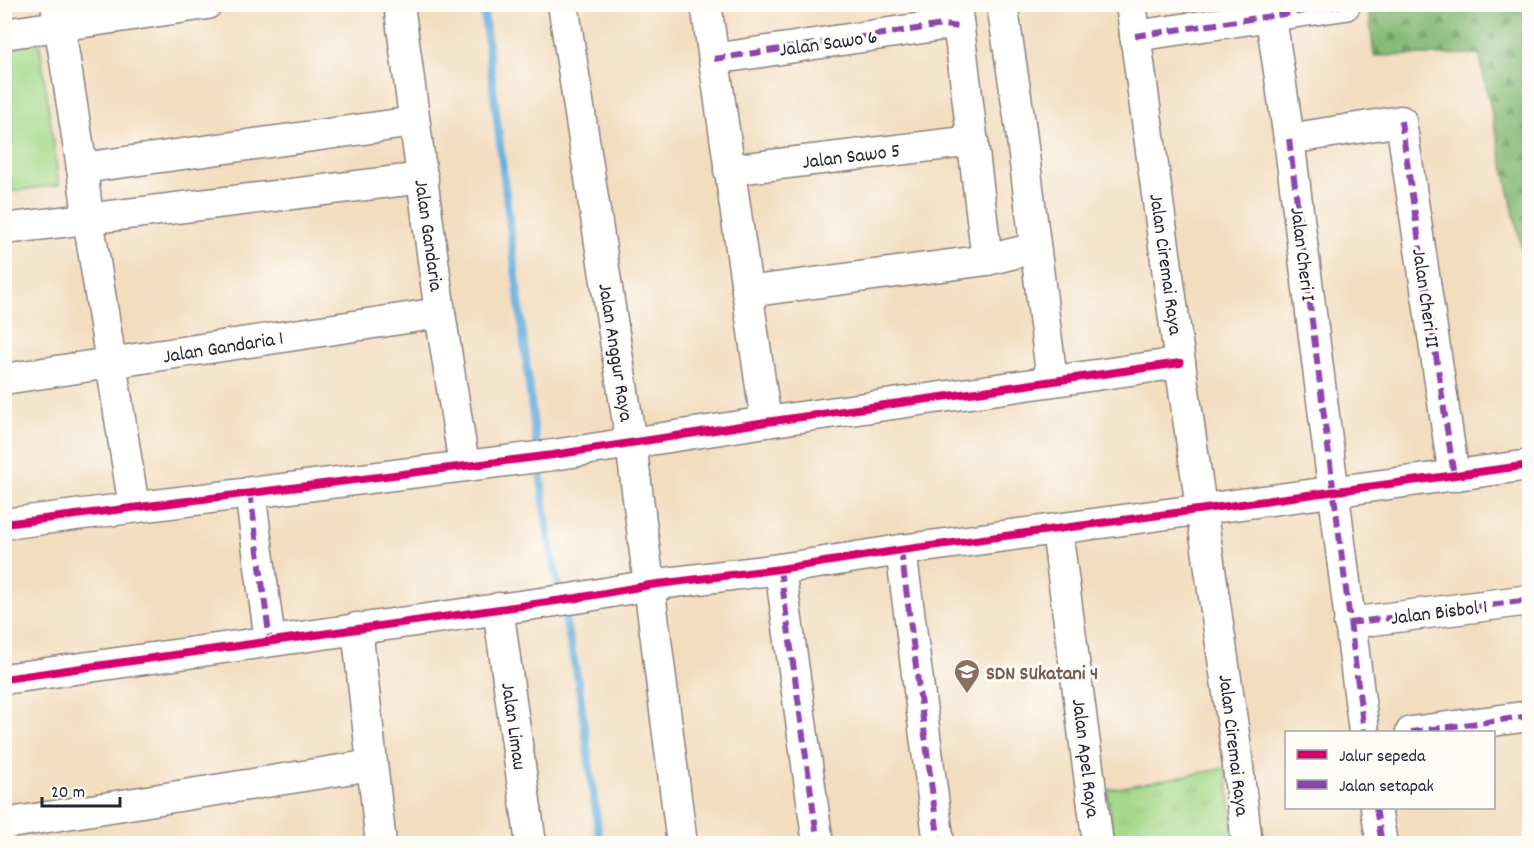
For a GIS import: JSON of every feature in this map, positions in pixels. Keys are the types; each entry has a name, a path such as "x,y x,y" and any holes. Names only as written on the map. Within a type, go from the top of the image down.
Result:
{"street":[{"path":"4,34 57,16 207,4"},
{"name":"Jalan Gandaria","path":"399,4 440,313 464,465"},
{"name":"Jalan Anggur Raya","path":"563,4 631,443 682,843"},
{"path":"706,4 766,422"},
{"path":"1002,4 1020,123 1052,381"},
{"name":"Jalan Ciremai Raya","path":"1131,4 1235,741 1247,843"},
{"path":"1136,36 1270,11 1345,4"},
{"name":"Jalan Cheri I","path":"1270,11 1289,139 1348,622 1364,731"},
{"path":"57,16 134,507"},
{"path":"952,19 973,141 987,260"},
{"name":"Jalan Sawo 6","path":"714,59 952,19"},
{"name":"Jalan Cheri II","path":"1289,139 1401,121 1454,476"},
{"path":"82,168 414,122"},
{"name":"Jalan Sawo 5","path":"729,170 973,141"},
{"path":"4,229 423,178"},
{"path":"747,292 987,260 1035,248"},
{"name":"Jalan Gandaria 1","path":"4,379 440,313"},
{"path":"4,524 553,455 1180,363"},
{"path":"4,679 650,585 1530,465"},
{"path":"250,492 270,640"},
{"name":"Jalan Apel Raya","path":"1057,530 1098,843"},
{"path":"901,550 939,843"},
{"path":"780,569 818,843"},
{"name":"Jalan Bisbol 1","path":"1348,622 1530,600"},
{"name":"Jalan Limau","path":"498,608 531,843"},
{"path":"357,628 381,843"},
{"path":"1418,731 1530,716"},
{"path":"4,824 372,765"},
{"path":"1376,809 1382,843"}],"green space":[{"path":"1368,5 1529,5 1529,283 1479,54 1374,56"},
{"path":"39,39 59,185 5,192 4,44"},
{"path":"1226,768 1235,843 1113,843 1107,790"}],"waterway":[{"path":"483,4 537,451"},
{"path":"539,463 548,535 560,593"},
{"path":"562,605 578,680 600,844"}],"marked path":[{"path":"1135,36 1345,5"},
{"path":"714,59 943,25 959,27"},
{"path":"1401,121 1454,476"},
{"path":"1289,139 1364,731"},
{"path":"250,492 270,641"},
{"path":"901,550 939,844"},
{"path":"780,569 818,844"},
{"path":"1349,623 1530,600"},
{"path":"1418,731 1530,716"},
{"path":"1376,809 1382,844"}],"cycle path":[{"path":"4,524 553,455 1180,363"},
{"path":"4,679 577,598 650,585 1530,465"}],"place":[{"name":"SDN SUkatani 4","path":"967,695"}]}
